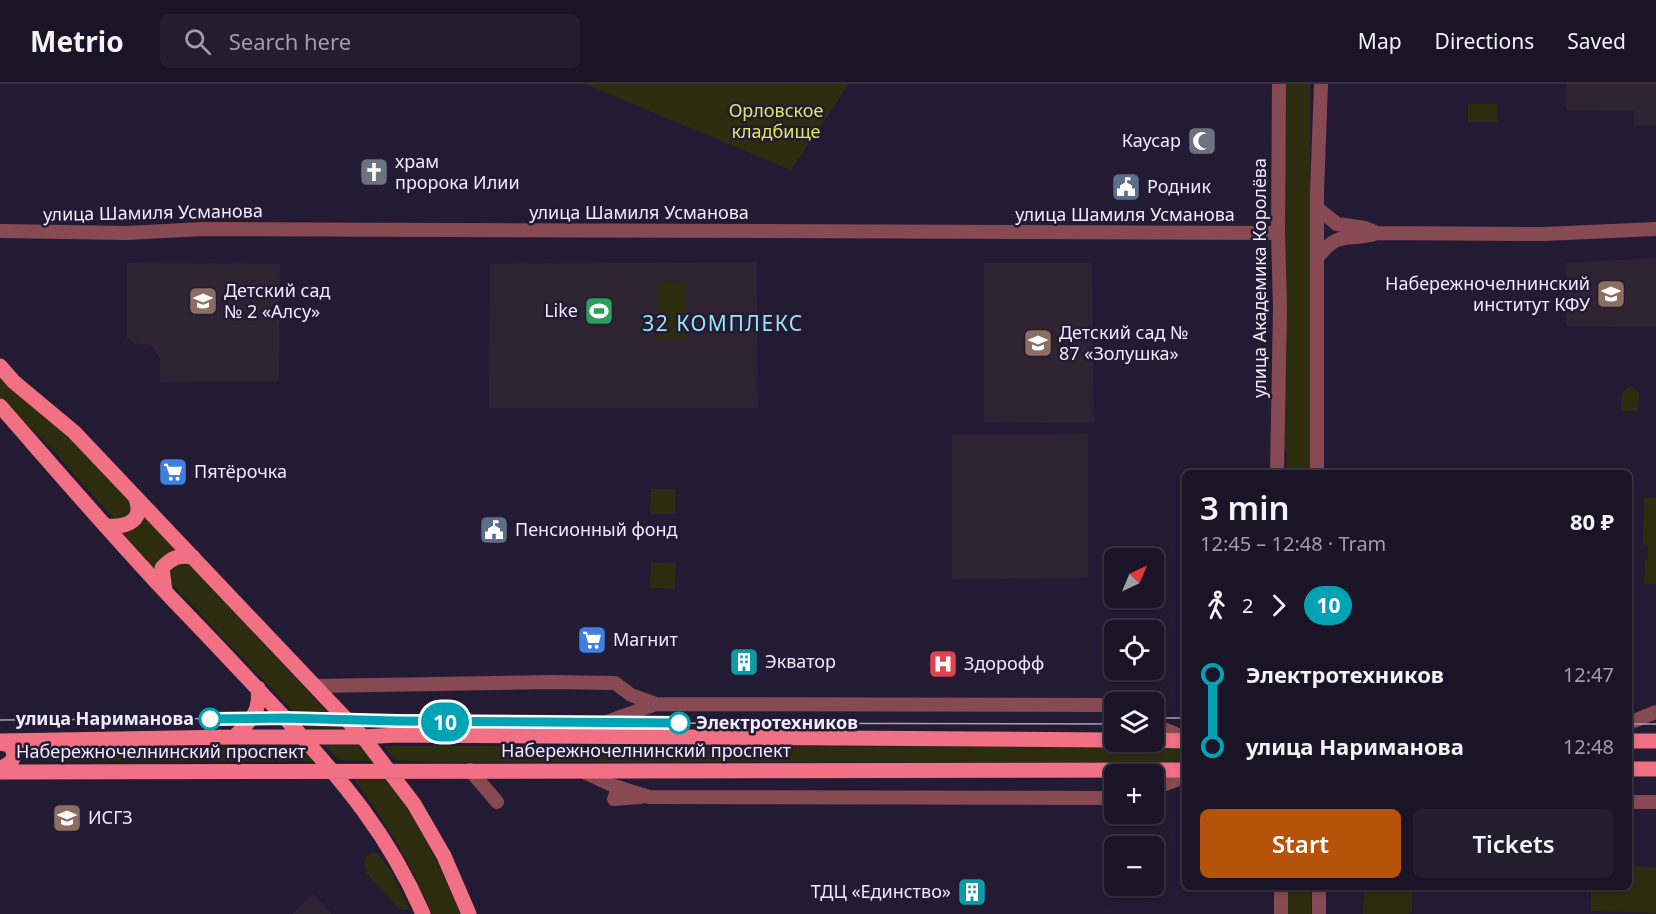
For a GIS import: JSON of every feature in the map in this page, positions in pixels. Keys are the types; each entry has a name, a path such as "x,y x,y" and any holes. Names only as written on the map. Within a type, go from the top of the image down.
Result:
{"main road":[{"path":"0,366 14,382 74,432 194,556 363,737 414,804 444,856 469,914"},
{"path":"0,406 105,526 335,772 381,833 409,881 423,914"},
{"path":"105,526 115,527 129,524 137,515 140,506 134,494"},
{"path":"165,591 162,568 171,559 181,555 194,556"},
{"path":"234,737 256,714 258,688"},
{"name":"Набережночелнинский проспект","path":"0,742 396,735 562,738 1104,740"},
{"path":"1164,740 1182,739"},
{"path":"1632,741 1656,741"},
{"path":"0,742 9,745 13,750 14,759 0,770"},
{"path":"1632,769 1656,769"},
{"name":"Набережночелнинский проспект","path":"0,770 335,772 1182,770"},
{"path":"414,804 414,788 426,770"}],"street":[{"name":"улица Академика Королёва","path":"1277,470 1280,312 1279,84"},
{"path":"1317,470 1317,208 1321,84"},
{"path":"1317,208 1337,224 1365,228 1377,233"},
{"name":"улица Шамиля Усманова","path":"0,231 127,233 203,229 1278,233"},
{"path":"1317,258 1334,240 1365,237 1377,233 1544,234 1656,229"},
{"path":"316,686 615,683 631,695 656,704 1104,705"},
{"path":"562,738 656,704"},
{"path":"1632,722 1656,712"},
{"path":"1164,730 1182,738"},
{"path":"470,770 496,802"},
{"path":"580,770 614,786 649,797 1104,798"},
{"path":"1164,784 1182,778"},
{"path":"1632,802 1656,802"},
{"path":"1281,890 1281,914"},
{"path":"1319,890 1319,914"}],"shaded area":[{"path":"1566,84 1656,84 1656,125 1634,125 1634,111 1566,110"},
{"name":"Набережночелнинский институт КФУ","path":"1656,258 1656,327 1566,326 1566,263"},
{"path":"757,262 758,408 489,408 490,264"},
{"name":"Детский сад № 2 «Алсу»","path":"127,263 280,264 279,381 160,382 160,358 151,345 134,343 127,338"},
{"name":"Детский сад № 87 «Золушка»","path":"984,263 1092,263 1094,423 984,422"},
{"path":"1088,434 1088,578 952,579 952,435"},
{"path":"313,894 332,914 292,914"}],"green space":[{"name":"Орловское кладбище","path":"585,84 849,84 791,170"},
{"path":"1284,84 1310,84 1311,470 1287,470 1287,456 1283,445"},
{"path":"1468,104 1497,104 1498,122 1468,122"},
{"path":"1155,217 1220,217 1220,223 1155,223"},
{"path":"657,282 686,282 686,339 657,339"},
{"path":"0,374 75,443 130,498 133,513 119,520 114,519 50,447 0,398"},
{"path":"1630,386 1639,393 1638,411 1621,411 1622,393"},
{"path":"651,489 675,489 675,514 650,514"},
{"path":"1644,498 1656,498 1656,584 1644,584 1648,545 1643,545"},
{"path":"143,512 181,549 164,557 160,563 158,575 119,532 131,530"},
{"path":"184,562 191,566 342,728 310,729 168,580 171,567"},
{"path":"651,562 676,563 675,589 650,588"},
{"path":"324,745 361,746 374,761 339,760"},
{"path":"17,746 302,746 315,761 57,761 17,756"},
{"path":"384,746 1104,747 1104,752 1164,752 1164,747 1182,747 1182,762 425,762 395,760"},
{"path":"353,778 387,778 428,844 460,914 432,914 397,844"},
{"path":"371,853 377,853 391,871 410,910 398,908 366,873 364,859"},
{"path":"1632,866 1656,867 1656,913 1591,911 1591,890 1632,890"},
{"path":"1285,890 1311,890 1311,914 1288,914"},
{"path":"1364,890 1412,890 1412,911 1409,914 1363,914"}],"tram line":[{"path":"0,720 285,718 603,723 1104,724"},
{"path":"1164,718 1182,718"},
{"name":"10","path":"210,719 679,723"},
{"path":"1632,724 1656,724"}],"place":[{"name":"Каусар","path":"1202,141"},
{"name":"храм пророка Илии","path":"374,172"},
{"name":"Родник","path":"1126,187"},
{"name":"Набережночелнинский институт КФУ","path":"1611,294"},
{"name":"Детский сад № 2 «Алсу»","path":"203,301"},
{"name":"Like","path":"599,311"},
{"name":"Детский сад № 87 «Золушка»","path":"1038,343"},
{"name":"Пятёрочка","path":"173,472"},
{"name":"Пенсионный фонд","path":"494,530"},
{"name":"Магнит","path":"592,640"},
{"name":"Экватор","path":"744,662"},
{"name":"Здорофф","path":"943,664"},
{"name":"улица Нариманова","path":"210,719"},
{"name":"Электротехников","path":"679,723"},
{"name":"ИСГЗ","path":"67,818"},
{"name":"ТДЦ «Единство»","path":"972,892"}],"district":[{"name":"32 КОМПЛЕКС","path":"723,324"}]}
